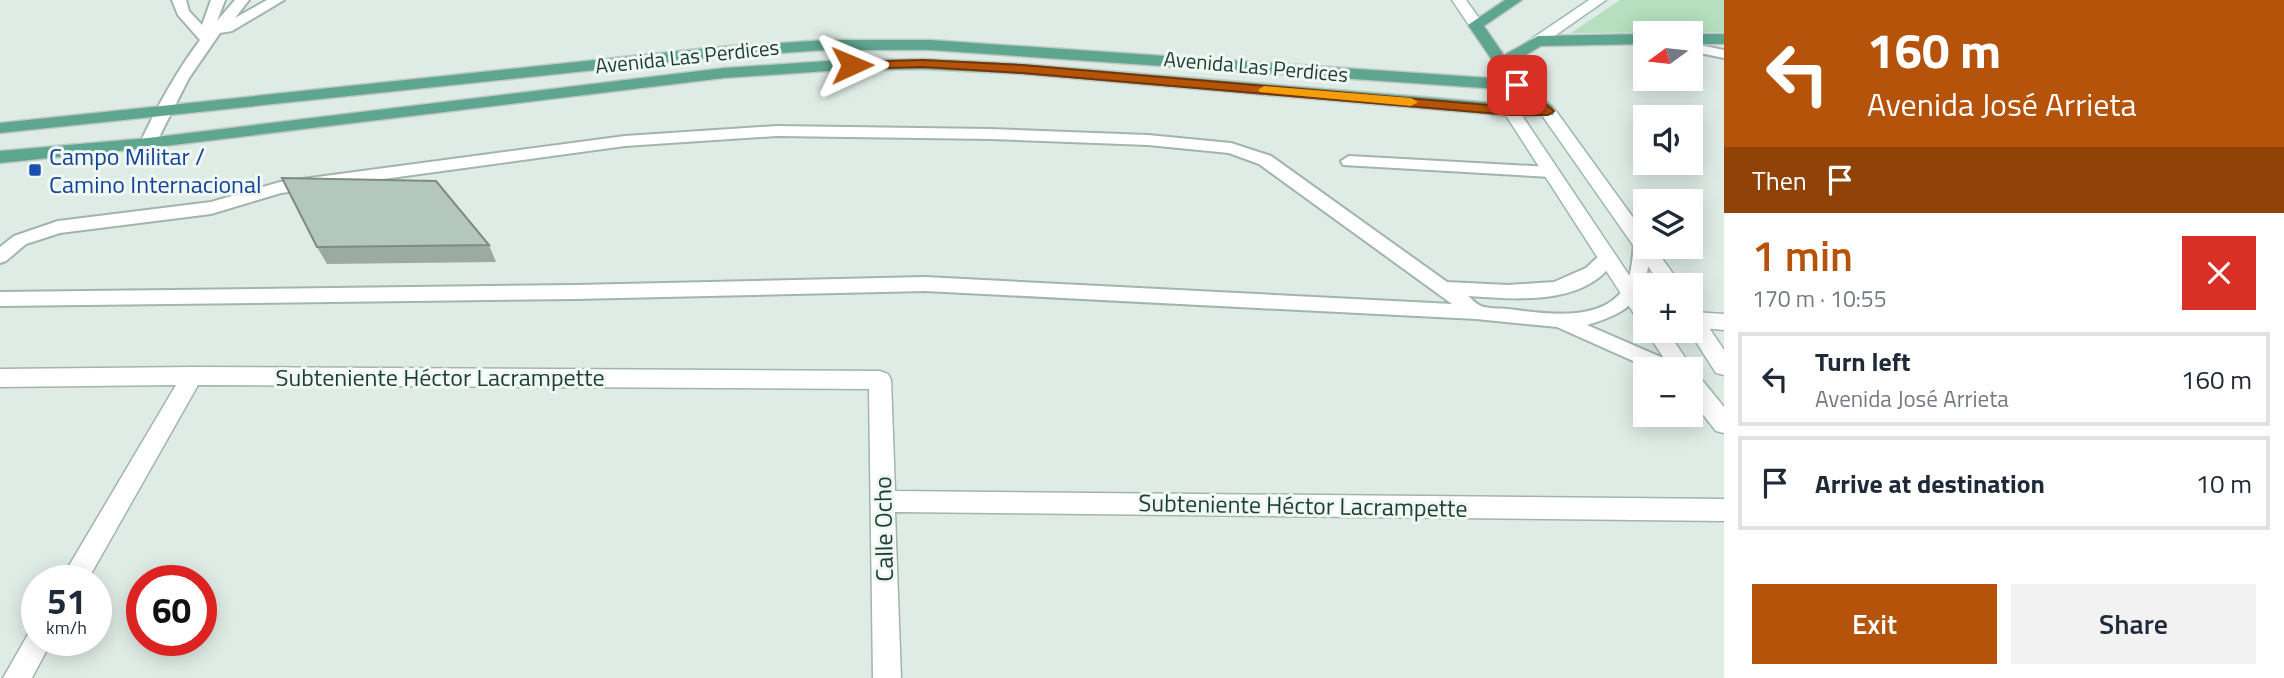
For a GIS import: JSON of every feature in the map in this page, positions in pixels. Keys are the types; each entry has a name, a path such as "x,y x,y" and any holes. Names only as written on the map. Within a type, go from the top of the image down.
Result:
{"main road":[{"path":"1515,0 1476,25 1517,85 1548,111"},
{"path":"1502,63 1538,41 1633,39"},
{"path":"1703,39 1724,39"},
{"name":"Avenida Las Perdices","path":"0,128 718,52 826,45 930,45 1517,85"},
{"name":"Avenida Las Perdices","path":"0,158 148,143 724,73 841,66 923,64 1022,69 1511,111 1548,111"}],"street":[{"path":"1460,0 1476,25"},
{"path":"1538,41 1599,0"},
{"path":"1517,85 1511,111 1633,298"},
{"path":"1548,111 1633,230"},
{"path":"1703,319 1724,322"},
{"path":"1703,334 1724,367"},
{"path":"82,565 192,376"},
{"name":"Subteniente Héctor Lacrampette","path":"0,378 192,376 880,380"},
{"name":"Calle Ocho","path":"880,380 887,678"},
{"path":"1703,397 1724,424"},
{"name":"Subteniente Héctor Lacrampette","path":"883,501 1724,510"},
{"path":"17,678 29,656"}],"lane":[{"path":"179,0 183,12 207,39"},
{"path":"207,39 211,14 218,0"},
{"path":"148,143 162,111 207,39 233,14 243,0"},
{"path":"207,39 277,0"},
{"path":"1703,50 1724,54"},
{"path":"0,257 20,240 58,227 211,208 280,188 625,141 777,131 989,134 1148,140 1231,148 1265,160 1476,312"},
{"path":"1349,161 1550,172"},
{"path":"1443,288 1557,289 1587,279 1599,270 1607,258"},
{"path":"0,299 576,292 925,284 1476,312 1560,321 1591,318 1607,312 1630,294 1639,279 1643,259"},
{"path":"1560,321 1642,357"}],"green space":[{"path":"1620,0 1724,0 1724,32 1703,32 1703,21 1633,21 1633,33 1571,33"}],"building":[{"path":"282,178 436,181 489,245 317,247"}],"slow traffic":[{"path":"1264,90 1411,102"}],"place":[{"name":"Campo Militar / Camino Internacional","path":"35,170"}],"route":[{"path":"852,65 923,64 1022,69 1511,111 1548,111 1517,85"}]}
